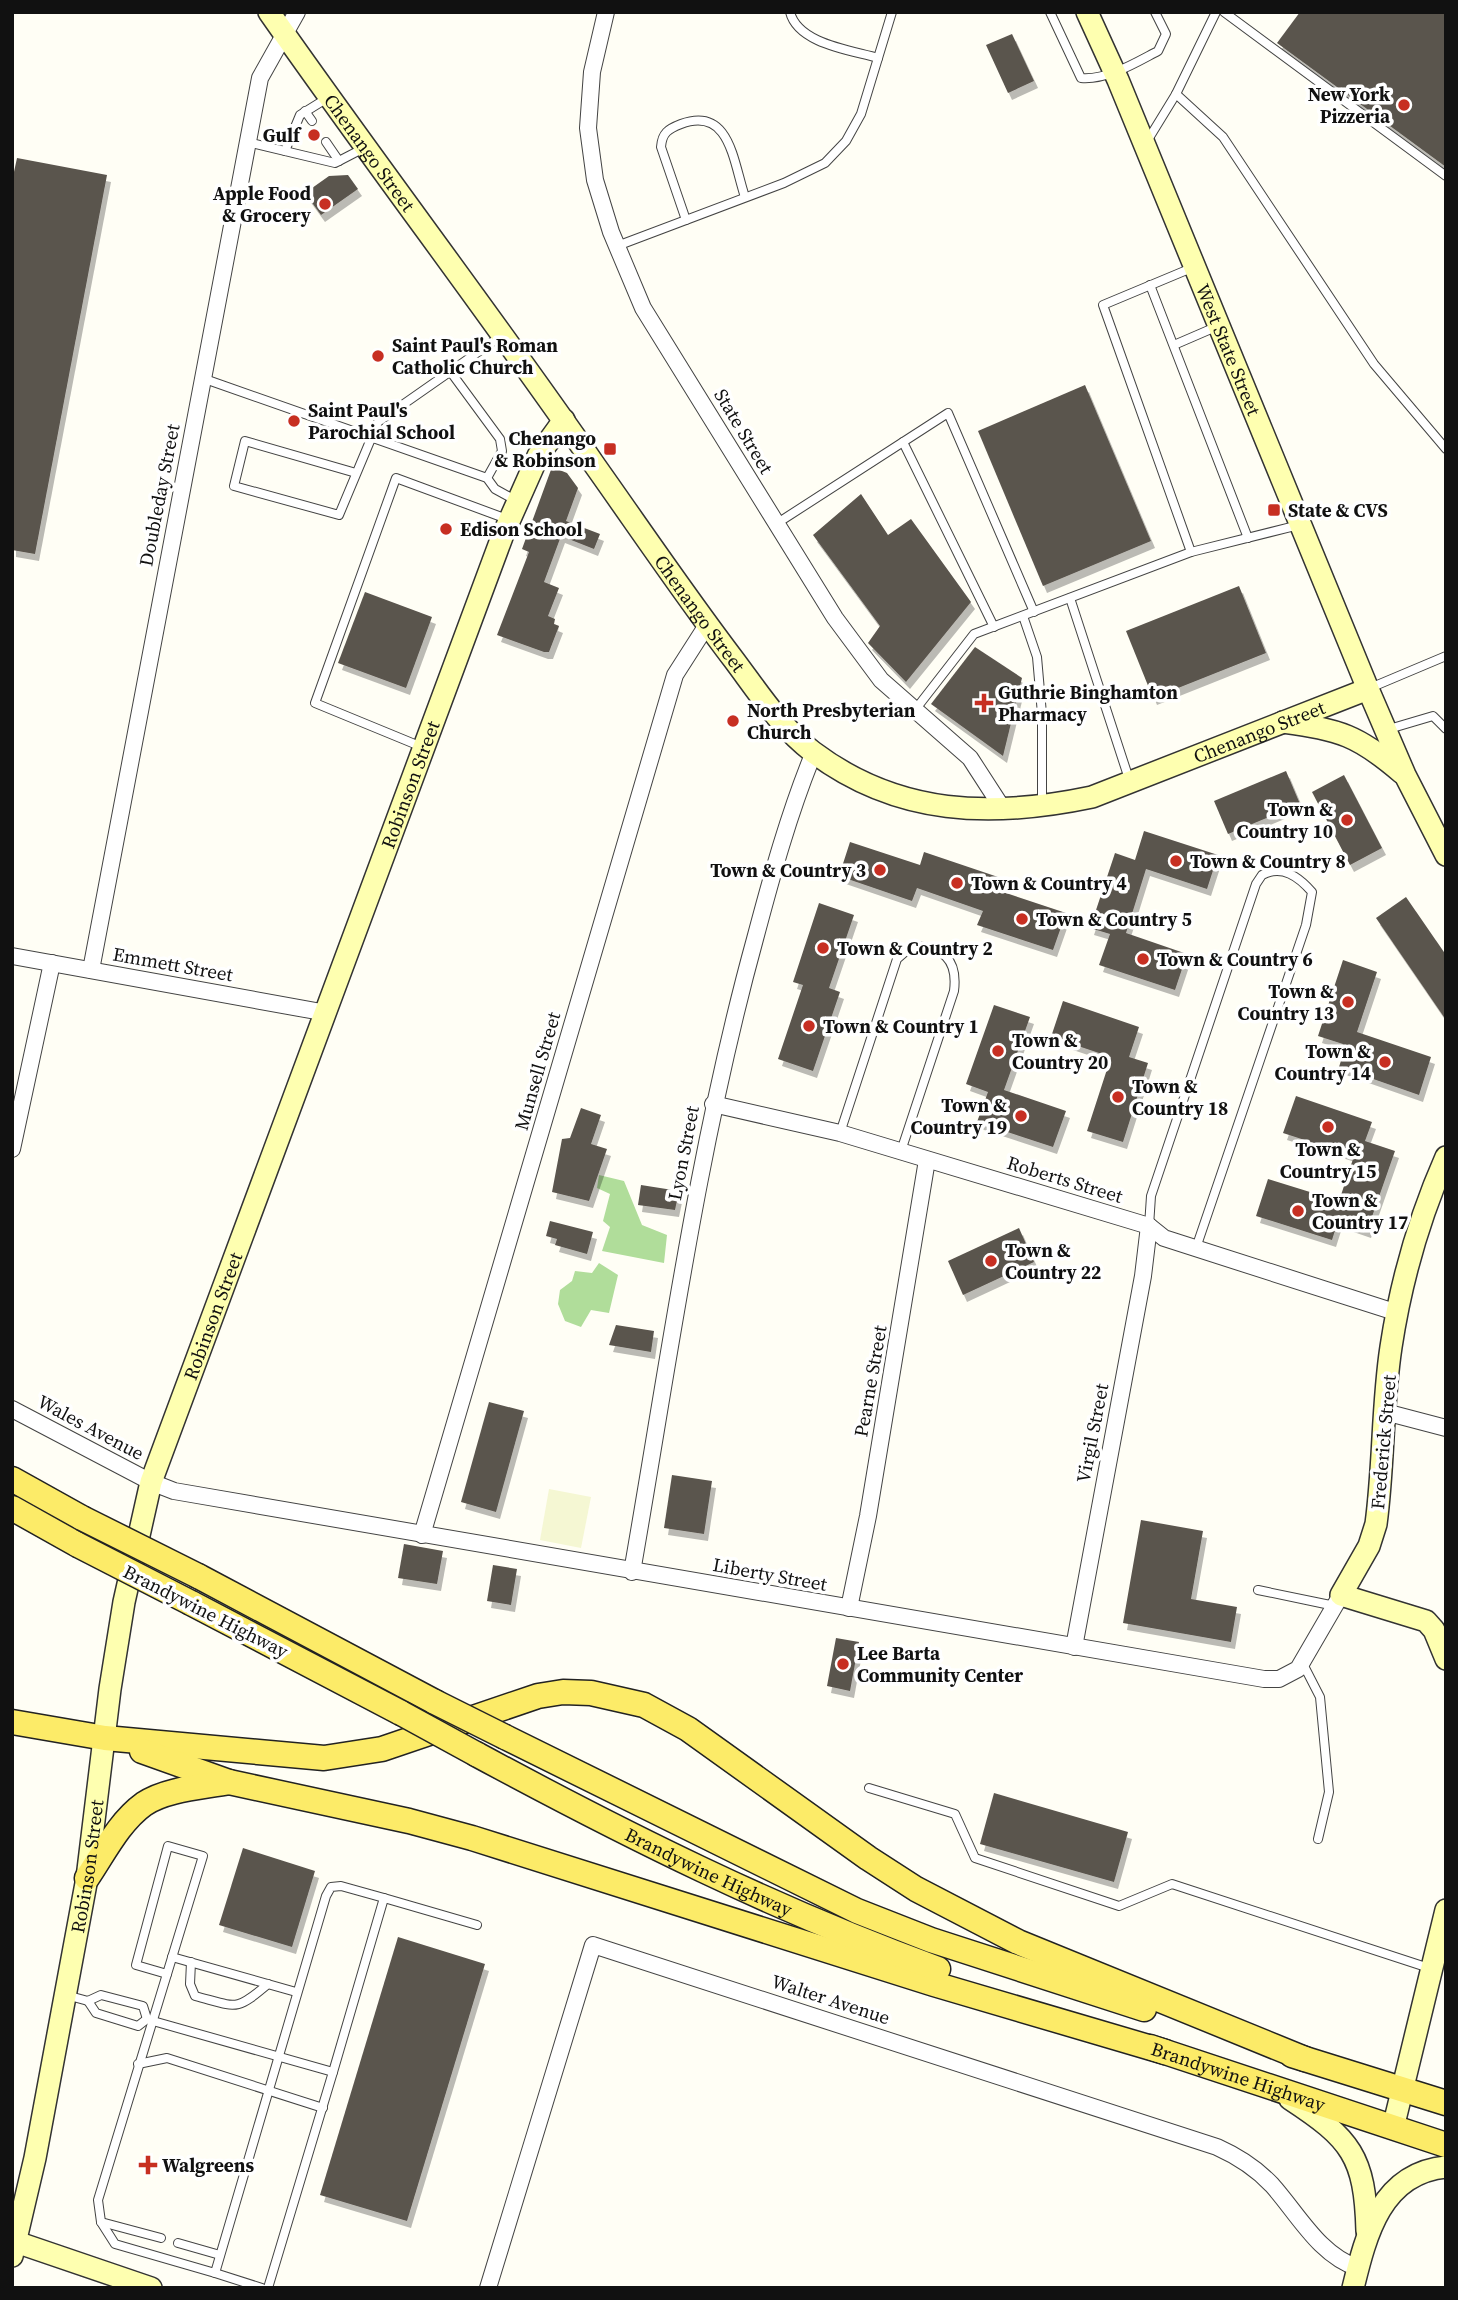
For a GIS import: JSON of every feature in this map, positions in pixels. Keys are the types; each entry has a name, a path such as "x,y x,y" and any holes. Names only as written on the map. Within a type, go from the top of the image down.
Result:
{"main road":[{"name":"Brandywine Highway","path":"12,1479 435,1702 857,1912 1031,1974 1446,2103"},
{"name":"Brandywine Highway","path":"12,1508 606,1824 831,1927 1165,2052 1446,2145"},
{"path":"12,1722 105,1738 286,1755 352,1756 382,1749 538,1696 563,1692 617,1698 643,1705 688,1729 868,1858 916,1889 1018,1942 1306,2059"},
{"path":"105,1738 229,1782 409,1821 472,1838 934,1984 1165,2052"},
{"path":"87,1878 124,1824 145,1804 160,1797 229,1782"}],"street":[{"name":"Chenango Street","path":"269,12 564,420 707,625 768,706 814,752 865,783 906,799 942,808 1003,809 1042,806 1092,797 1368,689"},
{"name":"Doubleday Street","path":"91,970 260,78 283,32 297,12"},
{"name":"State Street","path":"606,12 592,72 588,128 595,180 617,246 643,308 835,618 881,680 970,758 1003,809"},
{"name":"West State Street","path":"1087,12 1115,72 1298,525 1368,689"},
{"name":"Robinson Street","path":"13,2246 66,1995 87,1878 124,1602 151,1482 514,511 538,456 564,420"},
{"name":"Munsell Street","path":"422,1535 675,676 707,625"},
{"path":"1368,689 1405,775 1443,841"},
{"path":"1281,722 1352,736 1374,748 1405,775"},
{"name":"Lyon Street","path":"632,1572 698,1173 713,1104 728,1037 790,810 814,752"},
{"name":"Emmett Street","path":"12,956 327,1013"},
{"path":"12,1149 52,963"},
{"name":"Roberts Street","path":"713,1104 839,1133 1149,1226 1164,1237 1398,1313"},
{"name":"Frederick Street","path":"1338,1600 1369,1546 1376,1524 1385,1412 1398,1313 1424,1207 1446,1157"},
{"name":"Pearne Street","path":"849,1608 868,1516 927,1160"},
{"name":"Virgil Street","path":"1074,1647 1143,1276 1149,1226"},
{"name":"Wales Avenue","path":"12,1409 151,1482"},
{"path":"1385,1412 1446,1428"},
{"name":"Liberty Street","path":"151,1482 174,1491 422,1535 1264,1679 1289,1676 1302,1662"},
{"path":"1302,1662 1338,1600 1426,1621 1434,1630 1446,1659"},
{"path":"1393,2128 1445,1916"},
{"name":"Walter Avenue","path":"488,2288 593,1945 1217,2147 1241,2160 1270,2183 1327,2250 1346,2264 1356,2278"},
{"path":"1277,2090 1325,2122 1353,2152 1364,2185 1367,2231 1356,2278"},
{"path":"1367,2231 1396,2188 1411,2176 1446,2167"},
{"path":"13,2246 143,2287"}],"lane":[{"path":"790,12 794,23 813,37 878,58"},
{"path":"617,246 746,197 825,163 846,141 861,114 892,12"},
{"path":"1050,12 1081,78 1091,79 1115,72 1158,51 1166,34 1155,12"},
{"path":"1145,146 1176,94 1216,12"},
{"path":"1224,12 1446,176"},
{"path":"1176,94 1223,137 1374,364 1446,449"},
{"path":"285,151 300,114 329,97"},
{"path":"306,111 312,121"},
{"path":"686,220 661,147 662,138 670,128 695,119 707,119 720,128 746,197"},
{"path":"247,142 335,163 365,148"},
{"path":"326,142 340,161"},
{"path":"1191,552 1102,305 1194,267"},
{"path":"1150,285 1248,538"},
{"path":"1174,345 1218,326"},
{"path":"356,473 245,441 234,486 339,515 378,422 501,336"},
{"path":"450,371 500,439 502,450 487,478"},
{"path":"202,378 371,435 487,478 514,511"},
{"path":"776,524 948,413 1034,611"},
{"path":"903,442 993,627"},
{"path":"424,747 315,703 396,478 514,511"},
{"path":"915,710 974,634 1191,552 1298,525"},
{"path":"1070,598 1130,782"},
{"path":"1023,616 1037,657 1042,714 1042,806"},
{"path":"1368,689 1446,656"},
{"path":"1386,730 1433,716 1446,729"},
{"path":"1149,1226 1151,1196 1256,884 1262,875 1277,870 1299,877 1312,892 1306,925 1196,1248"},
{"path":"839,1133 897,959 912,946 936,950 953,964 956,975 954,991 901,1151"},
{"path":"1258,1590 1338,1600"},
{"path":"1302,1662 1320,1697 1329,1792 1318,1839"},
{"path":"869,1788 956,1814 975,1857 1119,1906 1172,1884 1432,1969"},
{"path":"167,1974 136,1965 168,1846 203,1856 167,1974 150,2020 98,2200 101,2222 115,2244 262,2288"},
{"path":"215,2273 296,1992 331,1887 341,1886 477,1925"},
{"path":"268,2288 384,1898"},
{"path":"172,1957 296,1992"},
{"path":"191,1962 190,1984 195,1996 234,2007 243,2005 268,1984"},
{"path":"66,1995 88,2001 101,1995 143,2006 150,2020"},
{"path":"88,2001 96,2013 138,2026 150,2020 333,2072"},
{"path":"138,2064 167,2058 323,2108"},
{"path":"101,2222 161,2238"},
{"path":"178,2243 220,2255"}],"green space":[{"path":"599,1175 624,1181 642,1225 667,1235 664,1263 602,1251 610,1227 603,1221 610,1194 597,1188"},
{"path":"599,1263 618,1275 609,1313 591,1310 581,1327 565,1321 558,1304 560,1290 572,1281 575,1271 592,1273"},
{"path":"549,1489 591,1497 581,1548 540,1540"}],"building":[{"name":"New York Pizzeria","path":"1300,12 1446,12 1446,167 1277,43"},
{"path":"1012,34 1034,81 1008,93 986,45"},
{"path":"17,158 107,175 35,554 12,550 12,181"},
{"name":"Apple Food & Grocery","path":"348,175 358,189 321,215 305,193 329,176"},
{"path":"1085,385 1151,541 1043,586 978,431"},
{"path":"552,467 567,473 578,488 566,521 600,534 594,549 561,536 544,582 559,588 548,616 555,619 554,624 559,626 549,652 544,652 497,635 529,552 522,549"},
{"path":"861,494 888,535 911,519 971,602 906,682 868,643 880,626 813,535"},
{"path":"1239,586 1266,653 1153,698 1126,631"},
{"path":"365,592 432,617 406,688 338,663"},
{"path":"975,647 1022,678 1003,756 931,704"},
{"path":"1286,771 1300,804 1228,834 1214,801"},
{"name":"Town & Country 10","path":"1344,775 1382,848 1350,865 1312,792"},
{"path":"1144,831 1218,855 1207,889 1146,869 1126,933 1187,954 1175,990 1099,965 1110,934 1090,928 1115,853 1135,860"},
{"path":"850,842 920,865 924,852 998,877 994,889 1066,913 1053,950 977,925 983,911 917,888 912,901 839,876"},
{"path":"1406,897 1446,955 1446,1020 1376,918"},
{"path":"819,903 854,915 829,988 840,992 813,1071 778,1059 803,985 793,982"},
{"path":"1343,960 1377,972 1357,1032 1431,1057 1419,1095 1339,1067 1346,1045 1318,1036"},
{"path":"1063,1001 1139,1027 1129,1057 1148,1063 1123,1142 1087,1131 1111,1057 1051,1037"},
{"path":"994,1005 1030,1017 1004,1090 1066,1111 1053,1147 977,1122 988,1092 966,1084"},
{"path":"1296,1096 1372,1122 1365,1141 1395,1151 1367,1231 1338,1221 1332,1240 1256,1216 1268,1179 1339,1201 1354,1156 1283,1133"},
{"path":"581,1108 601,1115 591,1144 607,1149 589,1201 552,1192 562,1139 570,1138"},
{"path":"641,1185 679,1191 675,1210 638,1205"},
{"path":"550,1221 593,1232 587,1254 555,1245 557,1239 546,1236"},
{"name":"Town & Country 22","path":"1019,1228 1034,1262 963,1295 948,1261"},
{"path":"616,1325 654,1331 651,1352 609,1345"},
{"path":"489,1402 524,1411 496,1512 461,1502"},
{"path":"672,1475 712,1481 704,1534 664,1528"},
{"path":"1141,1520 1203,1531 1191,1599 1237,1607 1231,1642 1123,1623"},
{"path":"404,1544 443,1551 437,1584 398,1578"},
{"path":"493,1565 517,1569 511,1605 487,1601"},
{"name":"Lee Barta Community Center","path":"836,1638 859,1642 850,1691 827,1686"},
{"path":"994,1793 1128,1832 1114,1882 980,1844"},
{"path":"243,1848 315,1871 292,1947 219,1925"},
{"path":"398,1937 485,1964 407,2221 320,2195"}],"place":[{"name":"New York Pizzeria","path":"1404,105"},
{"name":"Gulf","path":"314,135"},
{"name":"Apple Food & Grocery","path":"325,204"},
{"name":"Saint Paul's Roman Catholic Church","path":"378,356"},
{"name":"Saint Paul's Parochial School","path":"294,421"},
{"name":"Chenango & Robinson","path":"610,449"},
{"name":"State & CVS","path":"1274,510"},
{"name":"Edison School","path":"446,529"},
{"name":"Guthrie Binghamton Pharmacy","path":"984,703"},
{"name":"North Presbyterian Church","path":"733,721"},
{"name":"Town & Country 10","path":"1347,820"},
{"name":"Town & Country 8","path":"1176,861"},
{"name":"Town & Country 3","path":"880,870"},
{"name":"Town & Country 4","path":"957,883"},
{"name":"Town & Country 5","path":"1022,919"},
{"name":"Town & Country 2","path":"823,948"},
{"name":"Town & Country 6","path":"1143,959"},
{"name":"Town & Country 13","path":"1348,1002"},
{"name":"Town & Country 1","path":"809,1026"},
{"name":"Town & Country 20","path":"998,1051"},
{"name":"Town & Country 14","path":"1385,1062"},
{"name":"Town & Country 18","path":"1118,1097"},
{"name":"Town & Country 19","path":"1021,1116"},
{"name":"Town & Country 15","path":"1328,1127"},
{"name":"Town & Country 17","path":"1298,1211"},
{"name":"Town & Country 22","path":"991,1261"},
{"name":"Lee Barta Community Center","path":"843,1664"},
{"name":"Walgreens","path":"148,2165"}]}
